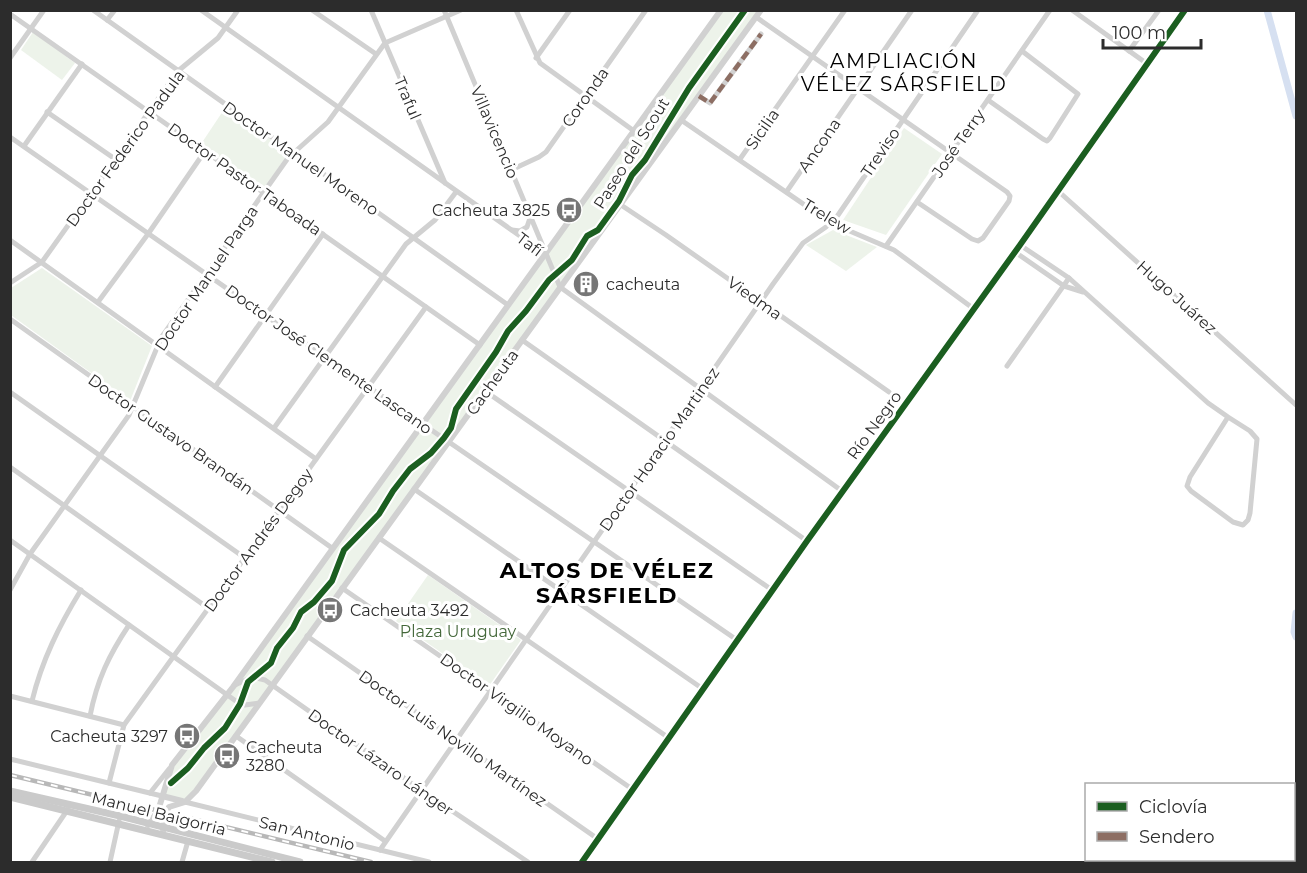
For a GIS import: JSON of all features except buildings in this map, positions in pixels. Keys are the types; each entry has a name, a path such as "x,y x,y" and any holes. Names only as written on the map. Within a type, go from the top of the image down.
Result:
{"main road":[{"name":"Manuel Baigorria","path":"10,791 68,808"},
{"name":"Manuel Baigorria","path":"10,797 68,808 300,862"},
{"name":"Manuel Baigorria","path":"164,831 253,860 272,862"}],"street":[{"path":"10,58 44,10"},
{"name":"Doctor Manuel Moreno","path":"93,10 508,304"},
{"path":"107,20 114,10"},
{"name":"Tafí","path":"201,10 545,254 560,287 842,491"},
{"name":"Doctor Federico Padula","path":"10,283 42,262 178,71 214,42 238,10"},
{"path":"312,10 376,54"},
{"name":"Traful","path":"371,10 446,185"},
{"path":"385,43 446,14 461,10"},
{"path":"516,10 540,63 634,131"},
{"path":"536,58 570,10"},
{"name":"Coronda","path":"511,170 543,155 646,10"},
{"name":"Cacheuta","path":"148,827 158,811 172,765 233,687 721,10"},
{"name":"Cacheuta","path":"164,831 165,814 169,807 185,802 196,791 761,10"},
{"name":"Sicilia","path":"740,159 845,10"},
{"name":"Ancona","path":"787,191 912,10"},
{"name":"Treviso","path":"773,284 803,243 831,223 978,10"},
{"name":"José Terry","path":"886,246 1050,10"},
{"path":"1072,10 1146,63"},
{"path":"1129,51 1159,10"},
{"name":"Río Negro","path":"583,860 842,491 1020,245 1185,10"},
{"name":"Doctor Pastor Taboada","path":"10,14 480,345"},
{"name":"Villavicencio","path":"446,14 545,254"},
{"path":"756,17 1010,196 983,238 978,241 917,202"},
{"path":"699,96 710,103 761,34"},
{"name":"Doctor Manuel Parga","path":"10,590 30,554 133,408 158,345 206,274 294,153 320,131 385,43"},
{"path":"988,100 1047,141 1078,94 1022,51"},
{"path":"24,146 82,64"},
{"path":"47,112 115,159"},
{"name":"Trelew","path":"681,120 831,223 886,246 974,309"},
{"name":"Doctor José Clemente Lascano","path":"10,137 737,640"},
{"path":"98,302 206,151"},
{"name":"Hugo Juárez","path":"1057,190 1296,405"},
{"path":"274,428 406,244 435,220 456,192"},
{"name":"Viedma","path":"621,205 889,392"},
{"path":"510,229 523,230 527,227 530,216"},
{"path":"215,387 323,234"},
{"path":"10,240 316,459"},
{"path":"1020,245 1069,278 1208,403 1250,431 1257,439 1250,513 1243,525 1233,522 1191,491 1188,486 1190,477 1228,417"},
{"path":"1015,252 1064,286 1084,293"},
{"path":"1007,366 1069,278"},
{"name":"Doctor Horacio Martinez","path":"380,850 773,284"},
{"name":"Doctor Andrés Degoy","path":"109,783 124,725 426,307"},
{"name":"Doctor Gustavo Brandán","path":"10,319 332,548"},
{"path":"522,340 807,541"},
{"path":"485,391 772,590"},
{"path":"10,392 245,558"},
{"path":"10,467 208,608"},
{"path":"414,489 703,689"},
{"path":"379,538 669,738"},
{"path":"10,540 227,695 243,705 260,703"},
{"name":"Doctor Virgilio Moyano","path":"342,588 632,789"},
{"path":"32,701 42,662 61,622 81,590"},
{"path":"90,716 96,687 108,658 129,625"},
{"name":"Doctor Luis Novillo Martínez","path":"308,636 598,839"},
{"name":"Doctor Lázaro Lánger","path":"233,687 252,677 260,678 272,685 528,862"},
{"path":"10,696 124,725"},
{"path":"236,736 385,841"},
{"name":"San Antonio","path":"10,759 429,862"},
{"path":"150,794 172,765"},
{"path":"32,862 68,808"},
{"path":"110,862 119,820"},
{"path":"182,862 188,840"}],"green space":[{"path":"721,11 761,11 185,802 162,796 170,772"},
{"path":"33,32 75,63 62,80 21,50"},
{"path":"225,108 289,152 263,190 201,144"},
{"path":"904,128 942,154 886,235 843,220"},
{"path":"833,230 877,247 846,271 806,245"},
{"path":"42,268 152,346 130,401 11,315 11,288"},
{"name":"Plaza Uruguay","path":"428,575 521,640 489,686 396,621"}],"waterway":[{"path":"1267,10 1296,116"},
{"path":"1296,613 1294,632 1296,637"}],"railway":[{"path":"10,775 371,862"}],"marked path":[{"path":"699,96 710,103 761,34"}],"cycle path":[{"name":"Paseo del Scout","path":"171,783 225,728 240,704 248,682 271,663 277,648 293,628 301,612 314,602 332,581 344,550 379,514 410,469 431,453 444,438 451,428 456,409 508,331 549,280 572,260 587,236 598,230 619,201 632,175 645,160 689,88 745,10"},
{"path":"582,862 1185,10"}],"place":[{"name":"Cacheuta 3825","path":"569,210"},
{"name":"cacheuta","path":"586,284"},
{"name":"Cacheuta 3492","path":"330,610"},
{"name":"Cacheuta 3297","path":"187,736"},
{"name":"Cacheuta 3280","path":"227,756"}],"district":[{"name":"AMPLIACIÓN VÉLEZ SÁRSFIELD","path":"904,72"},
{"name":"ALTOS DE VÉLEZ SÁRSFIELD","path":"607,582"}]}
